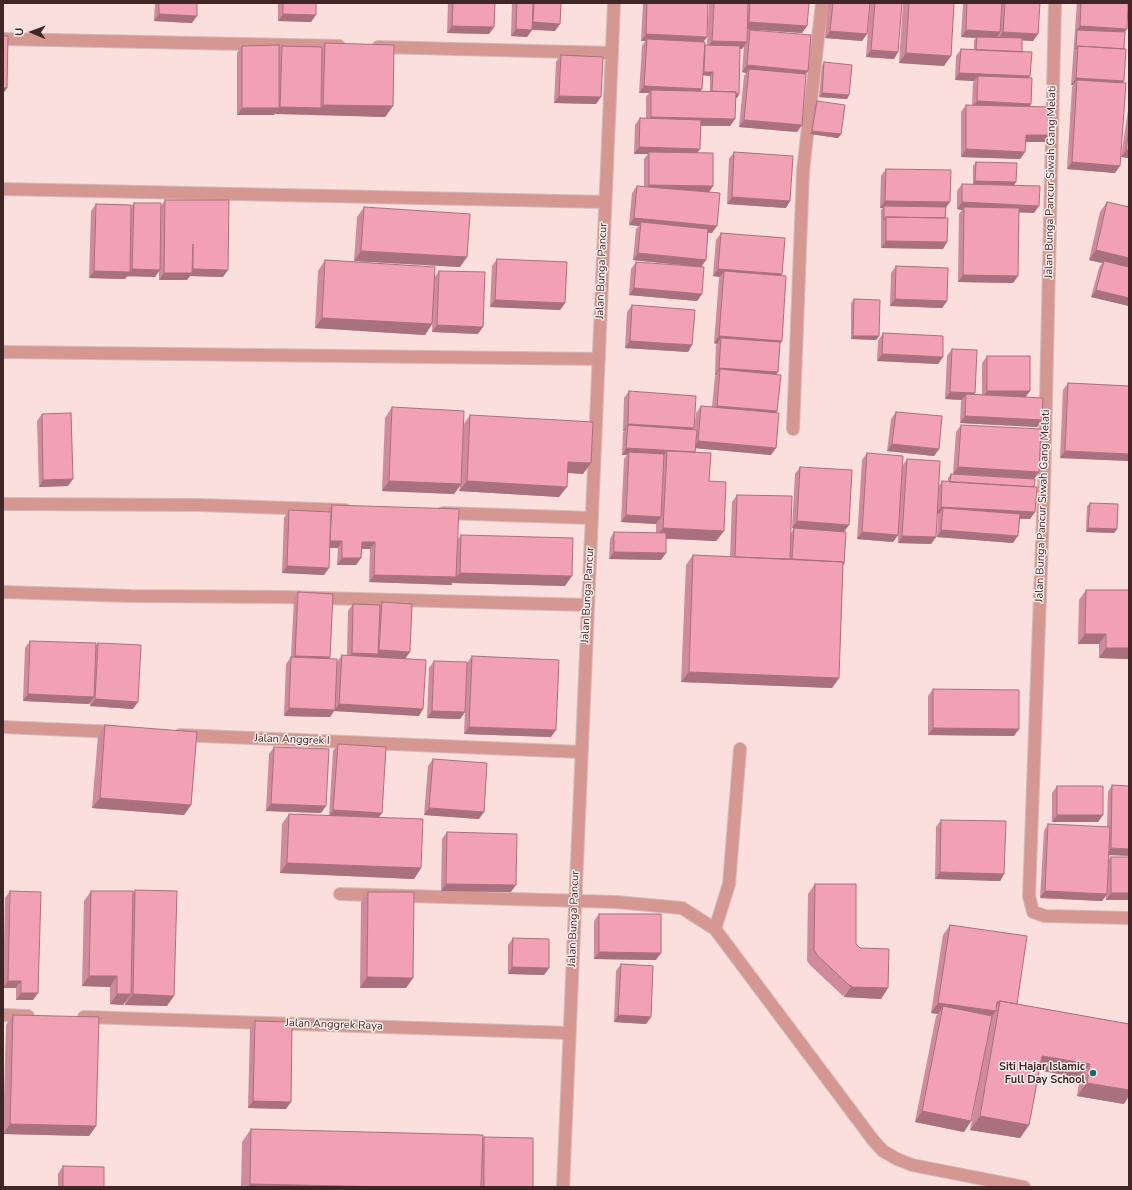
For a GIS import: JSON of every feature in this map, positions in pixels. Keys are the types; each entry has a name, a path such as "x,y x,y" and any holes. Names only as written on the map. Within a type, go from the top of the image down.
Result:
{"street":[{"name":"Jalan Bunga Pancur","path":"563,1187 614,3"},
{"path":"793,429 803,171 822,3"},
{"name":"Jalan Bunga Pancur Siwah Gang Melati","path":"1055,3 1044,486 1028,896 1033,912 1045,916 1129,918"},
{"path":"3,39 351,47"},
{"path":"367,47 612,53"},
{"path":"3,189 605,202"},
{"path":"3,352 599,359"},
{"path":"3,504 200,506 360,510"},
{"path":"432,513 592,518"},
{"path":"3,592 131,596 284,597 588,605"},
{"path":"3,727 130,732"},
{"name":"Jalan Anggrek I","path":"169,734 581,752"},
{"path":"715,929 729,884 740,749"},
{"path":"340,894 616,902 682,908 715,929 873,1140 883,1151 912,1165 1024,1187"},
{"path":"3,1015 43,1016"},
{"name":"Jalan Anggrek Raya","path":"75,1017 569,1033"}],"building":[{"path":"159,3 197,3 197,16 159,14"},
{"path":"283,3 316,3 316,15 283,14"},
{"path":"453,3 495,3 494,27 452,26"},
{"path":"517,3 533,3 532,30 516,29"},
{"path":"534,3 561,3 560,24 533,22"},
{"path":"647,3 708,3 707,37 646,34"},
{"path":"714,3 748,3 747,42 712,41"},
{"path":"750,3 809,3 807,26 749,22"},
{"path":"833,3 870,3 867,34 830,31"},
{"path":"875,3 902,3 898,52 871,50"},
{"path":"909,3 954,3 951,56 906,53"},
{"path":"967,3 1002,3 1000,32 966,30"},
{"path":"1005,3 1040,3 1038,34 1003,32"},
{"path":"1081,3 1128,3 1127,29 1080,26"},
{"path":"750,30 811,35 808,71 747,65"},
{"path":"1077,30 1125,32 1124,49 1078,46 1076,49"},
{"path":"3,36 8,36 7,88 3,88"},
{"path":"977,37 1022,38 1022,52 976,50"},
{"path":"647,39 705,42 702,89 644,86"},
{"path":"325,43 394,45 393,106 323,105"},
{"path":"279,45 279,108 242,108 242,46"},
{"path":"705,45 740,46 739,94 736,94 736,92 712,91 713,72 704,72"},
{"path":"282,46 322,47 321,108 280,107"},
{"path":"1078,46 1126,49 1124,81 1076,78"},
{"path":"961,49 1032,52 1030,76 959,73"},
{"path":"561,55 603,57 601,97 559,96"},
{"path":"824,62 852,65 849,95 822,93"},
{"path":"749,69 806,74 802,125 744,120"},
{"path":"978,76 1032,78 1031,104 977,101"},
{"path":"1077,80 1126,83 1120,166 1072,162"},
{"path":"651,90 736,92 735,119 651,117"},
{"path":"817,101 845,105 841,134 812,131"},
{"path":"966,105 1051,107 1050,135 1026,135 1025,152 966,149"},
{"path":"640,118 701,120 700,149 639,147"},
{"path":"1129,130 1129,150 1126,150"},
{"path":"649,152 713,153 713,186 649,185"},
{"path":"734,152 793,156 790,201 732,197"},
{"path":"976,162 1017,163 1016,182 975,181"},
{"path":"886,169 951,170 950,202 885,201"},
{"path":"962,184 1040,186 1039,206 962,202"},
{"path":"637,186 720,193 717,226 634,218"},
{"path":"165,200 229,200 228,270 193,269 193,244 192,273 164,273"},
{"path":"1107,202 1129,207 1129,258 1096,250"},
{"path":"134,203 161,203 160,270 132,269"},
{"path":"96,204 131,205 130,272 94,271"},
{"path":"884,206 946,207 945,218 886,217 884,220"},
{"path":"364,207 470,214 467,257 361,251"},
{"path":"964,207 1019,208 1018,276 963,275"},
{"path":"886,217 948,218 947,242 886,241"},
{"path":"641,222 708,229 706,260 638,253"},
{"path":"721,233 785,238 782,274 718,269"},
{"path":"497,259 567,262 565,303 495,300"},
{"path":"325,260 435,267 432,324 322,318"},
{"path":"1104,261 1129,267 1129,298 1096,290"},
{"path":"636,262 704,267 702,294 634,288"},
{"path":"896,266 948,268 947,301 895,299"},
{"path":"439,271 485,272 483,327 437,325"},
{"path":"724,271 786,276 782,341 719,336"},
{"path":"854,299 880,300 879,336 853,336"},
{"path":"632,305 695,310 692,345 630,341"},
{"path":"883,333 943,336 943,357 882,354"},
{"path":"721,338 780,342 778,372 719,368"},
{"path":"952,349 977,350 975,393 950,392"},
{"path":"987,356 1030,356 1030,391 987,391"},
{"path":"720,369 781,375 777,411 717,406"},
{"path":"1068,383 1129,386 1129,454 1065,451"},
{"path":"629,391 696,396 694,428 628,424"},
{"path":"966,394 1043,398 1042,420 965,416"},
{"path":"701,406 779,413 776,448 698,441"},
{"path":"392,407 464,411 461,484 389,481"},
{"path":"896,412 942,416 939,449 892,444"},
{"path":"71,413 73,479 43,480 42,414"},
{"path":"470,415 593,422 591,463 568,462 567,487 467,481"},
{"path":"628,425 697,430 695,452 626,448"},
{"path":"961,425 1041,429 1039,472 958,467"},
{"path":"667,451 711,453 709,481 726,482 724,531 663,528"},
{"path":"629,452 664,454 661,517 626,515"},
{"path":"867,453 903,456 898,535 862,532"},
{"path":"907,459 940,461 936,537 902,536"},
{"path":"800,467 852,470 849,525 797,521"},
{"path":"951,474 1035,479 1034,487 950,482"},
{"path":"942,481 1037,487 1035,512 941,507"},
{"path":"737,495 792,496 790,559 735,557"},
{"path":"1090,503 1118,504 1117,529 1088,528"},
{"path":"332,505 459,509 456,577 374,575 375,542 362,542 361,558 342,558 342,541 330,541"},
{"path":"943,508 1020,514 1018,536 941,530"},
{"path":"289,510 331,512 329,568 287,566"},
{"path":"794,528 846,532 844,564 843,562 792,559"},
{"path":"614,532 666,533 666,553 614,552"},
{"path":"461,535 573,538 572,576 460,573"},
{"path":"693,555 843,562 839,678 689,672"},
{"path":"1086,590 1129,590 1129,648 1106,648 1106,634 1085,634"},
{"path":"298,592 333,594 330,657 295,656"},
{"path":"382,602 412,604 410,652 379,650"},
{"path":"353,604 380,605 378,654 352,653"},
{"path":"30,641 96,643 94,697 28,694"},
{"path":"98,643 141,645 138,702 95,699"},
{"path":"342,655 426,660 423,709 339,704"},
{"path":"472,656 559,660 556,730 469,727"},
{"path":"291,657 337,659 335,710 289,708"},
{"path":"434,661 467,662 465,712 432,711"},
{"path":"933,689 1019,690 1019,729 933,728"},
{"path":"105,725 197,732 191,805 100,798"},
{"path":"338,744 386,747 382,813 333,810"},
{"path":"274,747 329,749 326,806 271,804"},
{"path":"433,759 487,763 484,812 429,808"},
{"path":"1112,785 1129,786 1129,849 1111,848"},
{"path":"1057,786 1103,786 1103,815 1057,815"},
{"path":"289,814 423,819 421,868 287,863"},
{"path":"941,820 1006,821 1004,874 940,872"},
{"path":"1048,824 1110,827 1107,894 1045,891"},
{"path":"447,832 517,834 516,885 446,884"},
{"path":"1111,857 1129,857 1129,893 1111,893"},
{"path":"815,884 856,884 856,944 860,948 889,949 888,988 851,987 851,985 850,986 818,956 814,950"},
{"path":"135,890 177,891 174,996 133,994"},
{"path":"10,891 41,892 38,993 21,993 21,981 8,981"},
{"path":"91,891 133,891 131,994 117,994 117,976 89,976"},
{"path":"368,892 414,892 413,978 367,977"},
{"path":"599,914 661,914 661,953 599,952"},
{"path":"950,925 1027,936 1017,1004 1000,1001 997,1002 996,1011 938,1003"},
{"path":"513,938 549,939 549,968 512,967"},
{"path":"621,964 653,966 651,1017 618,1015"},
{"name":"Siti Hajar Islamic Full Day School","path":"1000,1001 1129,1024 1129,1090 1087,1083 1090,1064 1042,1056 1029,1125 980,1116"},
{"path":"943,1006 992,1016 971,1121 922,1111"},
{"path":"13,1015 99,1017 96,1126 10,1124"},
{"path":"255,1021 292,1022 291,1102 253,1101"},
{"path":"251,1129 483,1135 481,1187 250,1184"},
{"path":"484,1137 533,1138 533,1187 484,1187"},
{"path":"63,1166 104,1167 104,1187 63,1187"}],"place":[{"name":"Siti Hajar Islamic Full Day School","path":"1093,1073"}]}
